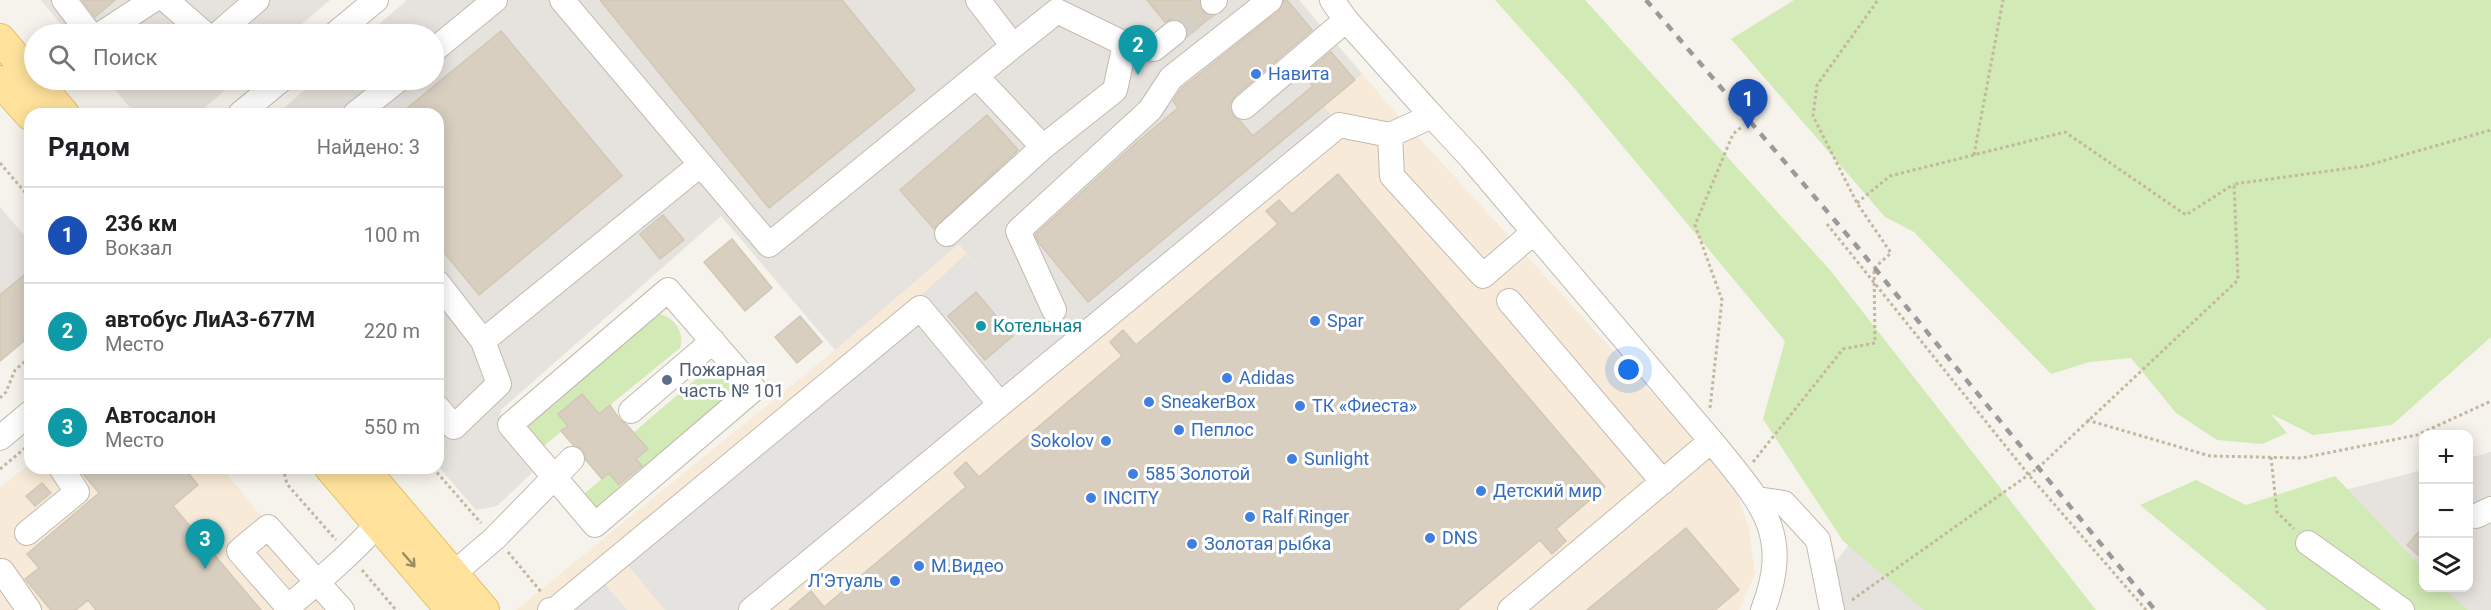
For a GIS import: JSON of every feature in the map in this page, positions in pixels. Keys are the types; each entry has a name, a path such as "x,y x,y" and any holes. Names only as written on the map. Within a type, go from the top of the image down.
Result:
{"main road":[{"path":"0,39 24,67"},
{"path":"0,81 24,109"},
{"path":"44,90 59,108"},
{"path":"337,474 453,574 484,610"},
{"path":"366,474 387,516 451,610"}],"lane":[{"path":"64,0 82,24"},
{"path":"116,24 153,0"},
{"path":"166,0 193,24"},
{"path":"229,24 257,0"},
{"path":"347,24 376,0"},
{"path":"444,42 495,0"},
{"path":"562,0 769,245 1057,11 1125,44 1154,49 1174,33"},
{"path":"978,0 1013,46"},
{"path":"1054,310 1018,231 1150,110 1171,78 1270,0"},
{"path":"1332,0 1346,20 1471,158 1706,435 1757,499 1771,527 1776,555 1771,589 1763,610"},
{"path":"1244,107 1346,20"},
{"path":"947,234 1043,147 1115,90 1125,44"},
{"path":"976,76 1043,147"},
{"path":"247,108 269,90"},
{"path":"363,108 385,90"},
{"path":"751,610 1339,125 1390,135 1431,116"},
{"path":"1390,135 1392,176 1483,276 1534,232"},
{"path":"483,341 700,165"},
{"path":"668,290 754,389 596,525 555,478 510,425 668,290"},
{"path":"444,291 483,341 499,384 454,427 444,415"},
{"path":"1509,301 1663,482"},
{"path":"550,610 556,609 920,308 1000,404"},
{"path":"632,411 713,341"},
{"path":"0,438 24,421"},
{"path":"1510,610 1663,482 1706,435"},
{"path":"453,574 495,538 572,459"},
{"path":"27,533 77,492 65,474"},
{"path":"1757,499 1784,503 1818,540 1840,607"},
{"path":"342,610 318,583 268,527 239,551 289,609 318,583 349,556 387,516"},
{"path":"2308,543 2402,610"},
{"path":"3,571 29,610"}],"path":[{"path":"1740,477 1843,349 1875,343 1874,268 1891,253 1857,203 1813,116 1817,85 1878,0"},
{"path":"1974,155 2003,0"},
{"path":"1706,435 1722,300 1695,225 1733,134 1743,126"},
{"path":"1857,203 1890,176 2065,132 2186,215 2234,184 2365,166 2491,130"},
{"path":"0,163 24,191"},
{"path":"1840,607 2028,474 2238,280 2234,184"},
{"path":"1827,224 2028,474 2146,610"},
{"path":"0,398 6,393 15,370 24,362"},
{"path":"2087,420 2210,456 2302,458 2416,435 2491,401"},
{"path":"0,469 24,449"},
{"path":"2271,458 2277,512 2308,543"}],"shaded area":[{"path":"41,0 330,0 302,24 61,24"},
{"path":"407,0 1299,0 1362,74 1046,336 1030,334 959,244 835,350 721,216 501,410 498,430 533,472 497,506 476,510 444,473 444,108 284,108 305,90 444,90 444,24 379,24"},
{"path":"1243,0 1299,0 1388,104 1734,483 1749,529 1755,574 1739,610 516,610 835,350"},
{"path":"115,90 225,90 204,108 130,108"},
{"path":"1322,104 1343,130 771,610 665,610 617,552 925,292 966,254 1030,334 1046,336"},
{"path":"0,207 24,235 24,341 0,361"},
{"path":"2491,452 2491,610 2457,610 2437,592 2473,592 2473,457"},
{"path":"24,469 24,474 227,474 337,610 0,610 0,487"},
{"path":"2419,471 2419,576 2329,494"},
{"path":"1855,536 1934,610 1838,610 1830,570"},
{"path":"605,584 627,610 573,610"}],"green space":[{"path":"1495,0 1585,0 1830,270 2096,610 1924,610 1843,541 1763,419 1785,341 1575,89"},
{"path":"1794,0 2491,0 2491,337 2392,425 2313,435 2271,414 2287,433 2262,444 2217,440 2176,413 2131,358 2089,362 2051,374 1914,232 1885,217 1731,39"},
{"path":"652,313 671,319 679,329 680,348 599,414 582,394 558,414 568,426 540,449 527,435 526,422"},
{"path":"711,370 727,373 737,389 596,508 580,497 609,473 620,486 642,467 636,459 648,449 634,432 702,374"},
{"path":"2335,476 2419,565 2419,592 2447,592 2468,610 2267,610 2140,505 2196,480 2246,505"}],"building":[{"path":"82,0 115,0 95,17"},
{"path":"600,0 842,0 915,90 769,208"},
{"path":"1147,0 1199,0 1203,12 1212,16 1188,36 1185,24 1172,19 1165,22"},
{"path":"1284,0 1287,0 1312,30 1235,96 1229,107 1234,117 1253,136 1313,86 1303,75 1331,52 1355,80 1088,302 1039,243 1035,235 1178,108 1173,101 1182,88 1279,11"},
{"path":"501,31 622,176 479,295 444,252 444,108 407,108 429,90 444,90 444,78"},
{"path":"987,115 1018,150 934,229 900,190"},
{"name":"ТК «Фиеста»","path":"1338,174 1605,487 1556,529 1566,541 1552,554 1540,540 1457,610 789,610 811,591 824,607 966,487 954,473 966,462 979,477 1122,356 1110,342 1123,330 1136,345 1278,224 1266,211 1279,200 1292,214"},
{"path":"663,215 684,240 660,259 640,234"},
{"path":"732,239 772,288 745,311 704,262"},
{"path":"24,275 24,341 0,361 0,295"},
{"name":"Котельная","path":"976,292 1013,336 985,360 948,316"},
{"path":"800,316 822,342 797,363 775,337"},
{"path":"582,394 599,414 610,405 620,420 648,449 636,459 642,466 619,485 609,473 602,479 586,460 582,449 573,445 561,431 568,426 558,414"},
{"path":"83,474 189,474 198,485 173,506 261,610 96,610 88,600 76,610 51,610 25,579 39,568 27,554 99,493"},
{"path":"42,483 51,493 35,506 26,496"},
{"path":"1686,528 1739,590 1715,610 1587,610"},
{"path":"2419,532 2419,556 2407,545"}],"tunnel":[{"path":"1174,33 1213,2"}],"railway":[{"path":"1646,0 1855,244 2155,610"}],"place":[{"name":"Навита","path":"1256,74"},
{"name":"автобус ЛиАЗ-677М","path":"1138,75"},
{"name":"236 км","path":"1748,129"},
{"name":"Spar","path":"1315,321"},
{"name":"Котельная","path":"981,326"},
{"name":"Adidas","path":"1227,378"},
{"name":"Пожарная часть № 101","path":"667,380"},
{"name":"SneakerBox","path":"1149,402"},
{"name":"ТК «Фиеста»","path":"1300,406"},
{"name":"Пеплос","path":"1179,430"},
{"name":"Sokolov","path":"1106,441"},
{"name":"Sunlight","path":"1292,459"},
{"name":"585 Золотой","path":"1133,474"},
{"name":"Детский мир","path":"1481,491"},
{"name":"INCITY","path":"1091,498"},
{"name":"Ralf Ringer","path":"1250,517"},
{"name":"DNS","path":"1430,538"},
{"name":"Золотая рыбка","path":"1192,544"},
{"name":"М.Видео","path":"919,566"},
{"name":"Автосалон","path":"205,569"},
{"name":"Л'Этуаль","path":"895,581"}]}
